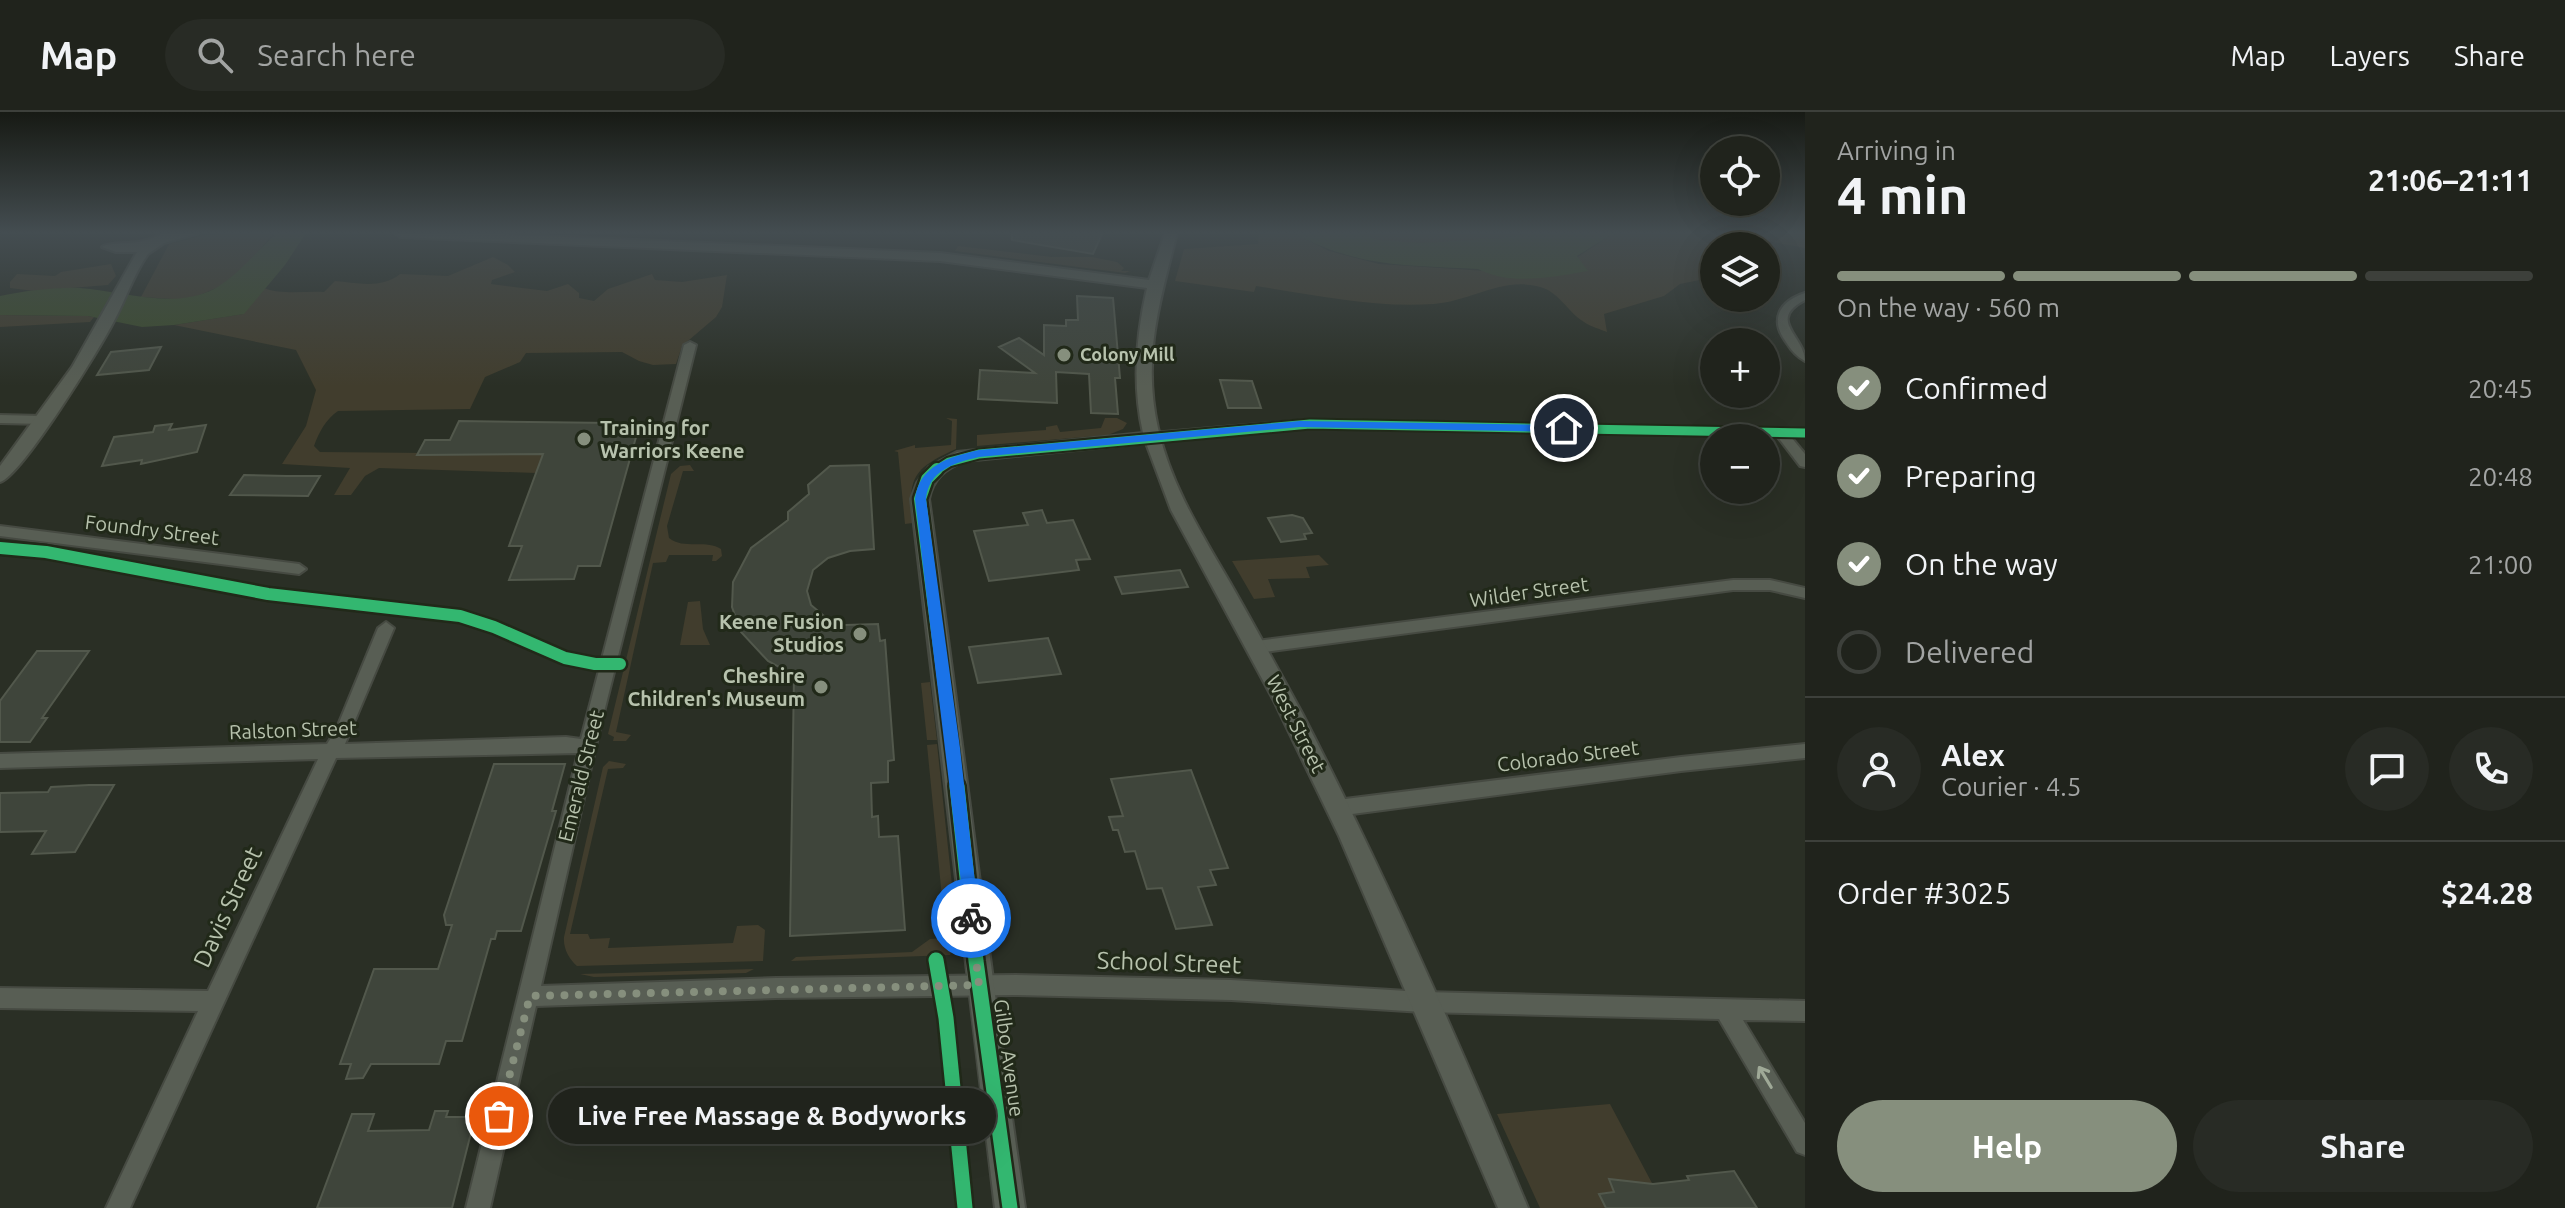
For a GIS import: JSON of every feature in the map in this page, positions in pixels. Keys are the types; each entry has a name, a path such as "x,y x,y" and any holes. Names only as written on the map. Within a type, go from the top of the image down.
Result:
{"street":[{"path":"0,477 43,420 104,329 126,284"},
{"path":"1147,284 1153,285"},
{"name":"West Street","path":"1153,285 1146,317 1142,374 1152,437 1175,500 1257,647 1337,808 1513,1208"},
{"path":"1805,296 1787,305 1782,317 1786,335 1805,357"},
{"name":"Emerald Street","path":"478,1208 588,747 690,345"},
{"path":"0,419 43,420"},
{"path":"1152,437 1310,424 1700,431"},
{"path":"1780,432 1805,433"},
{"path":"1780,432 1805,463"},
{"name":"Gilbo Avenue","path":"1010,1208 979,985 953,748 920,499 922,488 931,473 963,456 1152,437"},
{"name":"Foundry Street","path":"0,531 299,569"},
{"name":"Wilder Street","path":"1257,647 1733,585 1770,585 1805,593"},
{"name":"Davis Street","path":"118,1208 212,1001 331,751 343,732 386,628"},
{"name":"Ralston Street","path":"0,761 566,744 588,747"},
{"name":"Colorado Street","path":"1337,808 1666,765 1805,751"},
{"name":"School Street","path":"530,996 979,985 1231,990 1423,1002 1805,1011"},
{"path":"0,998 212,1001"},
{"path":"1725,1009 1805,1144"}],"shaded area":[{"path":"10,284 109,284 34,291 10,288"},
{"path":"148,284 226,284 188,300 141,297"},
{"path":"221,284 269,284 244,314 174,325 142,327 88,316 0,315 0,296 40,290 80,288 165,299 198,295"},
{"path":"332,284 492,284 547,291 568,284 579,293 579,298 594,301 608,289 622,284 726,284 722,307 716,317 682,346 676,364 653,365 622,352 526,353 520,362 485,377 470,409 338,411 326,422 318,436 314,446 320,452 543,454 536,473 379,468 365,476 351,495 334,495 350,468 282,464 306,426 316,390 296,350 174,325 243,314 264,288 286,292 324,292"},
{"path":"1198,284 1521,284 1447,302 1411,305 1345,300 1256,286 1254,292"},
{"path":"1524,284 1680,284 1664,296 1604,314 1607,332 1584,322 1544,288"},
{"path":"0,315 94,317 90,322 0,327"},
{"path":"946,418 957,419 956,449 931,462 916,476 911,495 913,523 905,524 898,452 894,451 915,445 915,448 951,445 952,421"},
{"path":"1105,418 1117,418 1127,423 1123,429 1108,435 977,446 977,435 1046,430 1046,427 1057,425 1060,432 1101,428"},
{"path":"690,465 694,471 683,471 667,526 669,538 675,542 715,546 721,549 722,556 712,561 713,555 669,555 666,562 653,563 616,732 631,735 626,741 613,741 614,737 608,734 671,474 680,466"},
{"path":"1319,555 1329,565 1306,567 1310,578 1268,579 1275,597 1254,599 1232,561"},
{"path":"700,601 703,629 710,645 680,645 688,602"},
{"path":"930,682 937,740 927,740 921,683"},
{"path":"937,744 957,932 950,955 791,961 796,957 912,952 930,939 946,938 927,745"},
{"path":"609,761 626,764 623,768 608,769 570,934 588,934 590,939 610,938 608,948 733,943 737,926 758,925 765,930 763,961 577,966 571,960 564,937 603,767"},
{"path":"754,969 746,973 594,977 580,974"},
{"path":"1610,1104 1653,1185 1610,1179 1614,1192 1599,1194 1606,1208 1540,1208 1497,1114"}],"building":[{"name":"Colony Mill","path":"1077,296 1113,298 1120,378 1115,378 1118,414 1091,413 1089,374 1056,372 1057,403 978,399 980,370 1035,373 999,347 1019,338 1044,355 1044,325 1066,326 1066,320 1078,320"},
{"path":"161,347 149,370 97,375 111,352"},
{"path":"1220,380 1252,381 1261,408 1228,408"},
{"path":"459,421 613,423 611,430 638,430 600,566 578,566 574,579 509,580 522,546 509,546 543,454 417,455 425,440 450,440"},
{"path":"172,424 169,430 206,425 197,452 141,464 142,460 102,466 114,437 153,432 155,426"},
{"path":"869,465 874,549 850,551 828,558 813,570 807,591 811,605 824,616 845,625 878,624 880,641 885,640 894,760 888,761 888,782 871,783 872,817 878,816 879,837 898,836 905,930 790,936 794,675 768,661 741,632 732,607 733,582 751,548 788,520 788,512 809,494 808,485 830,466"},
{"path":"244,475 320,476 308,496 230,495"},
{"path":"1042,510 1047,523 1073,520 1090,559 1076,560 1079,570 989,581 974,531 1028,525 1023,513"},
{"path":"1292,515 1303,518 1312,533 1304,534 1306,539 1281,542 1268,518"},
{"path":"1180,570 1188,587 1122,594 1115,577"},
{"path":"1048,638 1061,674 978,683 969,647"},
{"path":"37,651 89,651 42,718 47,718 30,742 0,742 0,701"},
{"path":"494,764 565,764 552,811 556,811 521,931 497,931 495,939 491,939 462,1041 446,1041 439,1064 371,1064 363,1078 346,1079 351,1064 340,1064 374,969 438,969 452,925 446,925 444,915"},
{"path":"1191,770 1228,868 1210,870 1216,885 1198,887 1212,925 1176,929 1162,888 1147,889 1135,851 1125,852 1118,830 1113,830 1109,817 1123,816 1111,779"},
{"path":"114,785 75,852 32,854 46,831 0,832 0,793 48,792 51,787"},
{"path":"435,1111 448,1111 446,1117 475,1117 452,1208 317,1208 352,1114 374,1114 368,1131 429,1130"},
{"path":"1734,1171 1757,1208 1606,1208 1599,1194 1614,1192 1609,1179 1653,1184 1689,1180 1687,1176"}],"cycle path":[{"path":"1010,1208 976,961 953,748 920,499 933,472 949,462 979,454 1310,424 1805,433"},
{"path":"0,548 46,552 268,594 460,616 494,627 565,658 595,664 620,664"},
{"path":"936,960 946,1018 965,1208"}],"way so far":[{"path":"499,1116 530,996 979,985 971,918"}],"place":[{"name":"Colony Mill","path":"1064,355"},
{"name":"Training for Warriors Keene","path":"584,439"},
{"name":"Keene Fusion Studios","path":"860,634"},
{"name":"Cheshire Children's Museum","path":"821,687"},
{"name":"Live Free Massage & Bodyworks","path":"499,1116"}],"route":[{"path":"971,918 953,748 920,499 925,480 931,473 963,456 1300,424 1564,428"}]}
